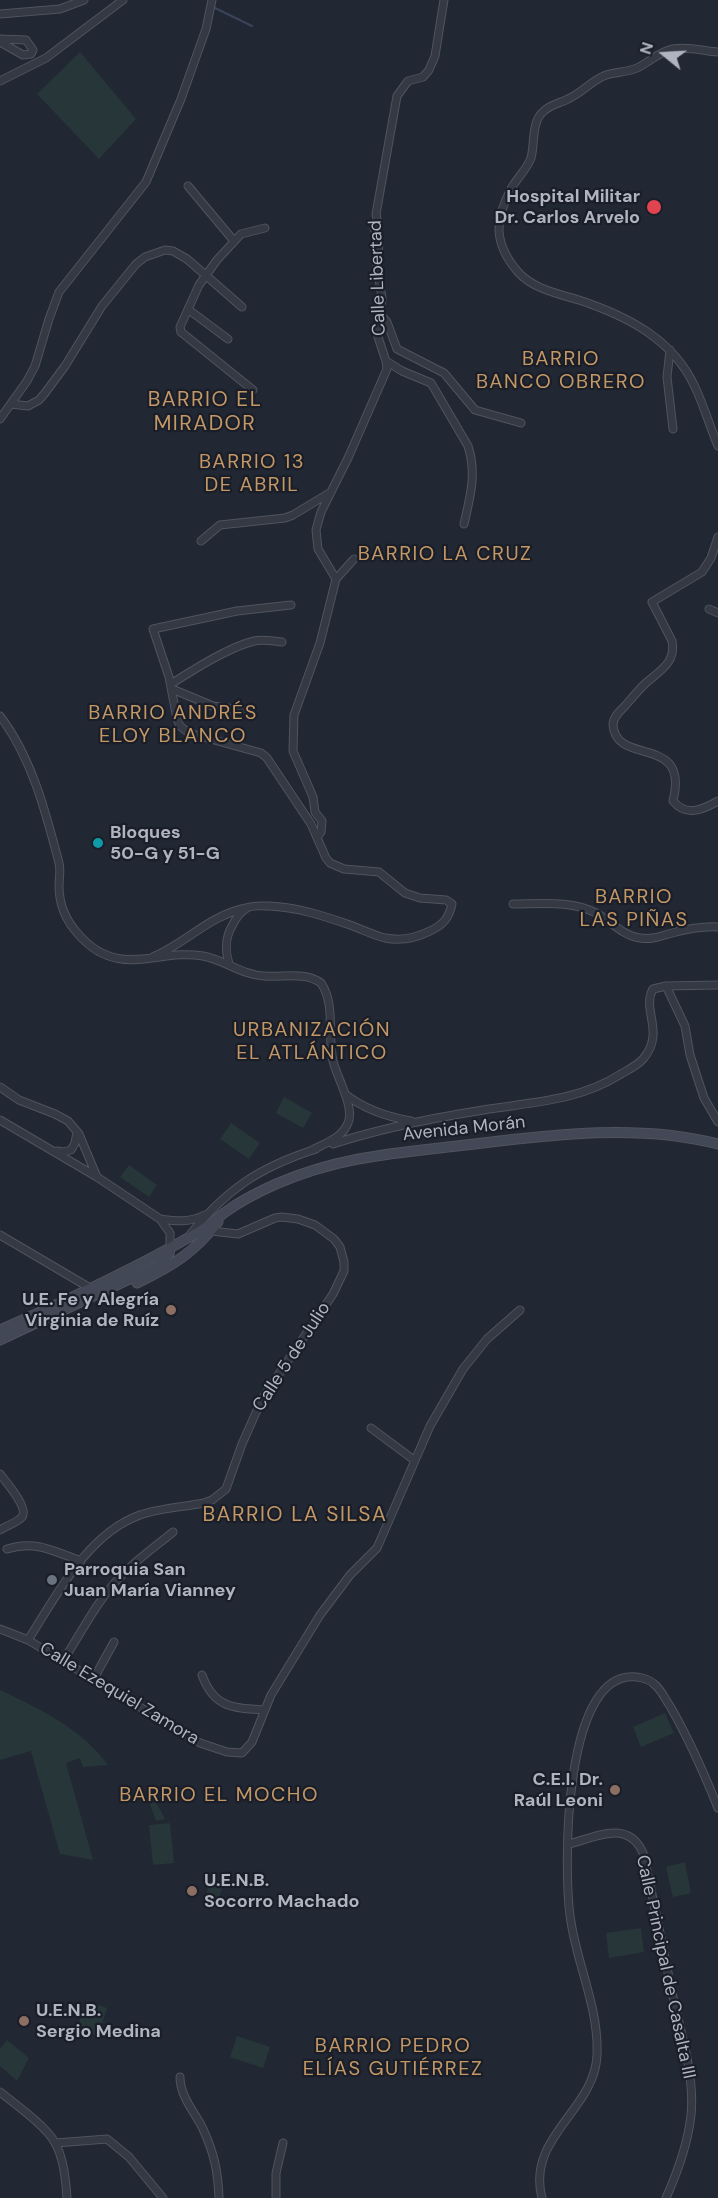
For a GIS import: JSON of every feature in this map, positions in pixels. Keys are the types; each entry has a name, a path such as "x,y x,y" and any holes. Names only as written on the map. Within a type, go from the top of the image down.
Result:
{"main road":[{"name":"Avenida Morán","path":"92,1292 202,1230 225,1212 260,1192 311,1170 353,1158 518,1139 602,1134 668,1134 718,1144"},
{"name":"Avenida Morán","path":"112,1288 126,1288 165,1270 196,1249 225,1212"},
{"path":"165,1270 175,1260 188,1238"},
{"path":"0,1330 92,1292 112,1288 157,1266 169,1254 170,1248"},
{"path":"0,1340 92,1292"}],"street":[{"path":"0,14 60,9 84,0"},
{"path":"0,81 46,58 123,0"},
{"path":"0,418 35,366 60,292 78,266 147,182 181,99 206,29 212,0"},
{"name":"Calle Libertad","path":"386,361 378,337 382,298 378,266 379,243 374,228 397,96 408,81 423,77 429,70 435,56 444,0"},
{"path":"718,52 677,48 667,51 634,69 603,76 570,99 544,111 534,131 531,157 511,188 499,224 499,240 518,272 526,279 543,288 623,316 649,332 680,360 696,388 718,446"},
{"path":"188,186 234,241"},
{"path":"253,390 181,332 180,327 205,275 234,241 242,234 265,228"},
{"path":"11,404 28,406 39,400 65,366 102,306 141,260 165,250 173,250 187,259 225,290 242,308"},
{"path":"189,310 228,339"},
{"path":"381,315 387,322 397,349 444,373 475,410 521,423"},
{"path":"670,350 667,377 674,429"},
{"path":"336,579 322,559 316,539 321,512 385,376 386,361 402,371 431,383 468,446 473,478 464,524"},
{"path":"201,542 220,525 285,518 294,515 331,492"},
{"path":"718,537 711,558 702,572 652,603 672,641 671,659 618,713 613,724 616,736 622,743 652,753 675,771 678,784 673,801 679,807 693,811 703,809 718,801"},
{"path":"317,837 321,832 322,821 315,812 312,796 293,751 292,725 296,704 320,643 336,579 354,559"},
{"path":"148,959 230,911 246,908 284,907 314,914 383,938 398,939 424,934 446,921 452,904 449,901 412,896 379,872 337,866 326,858 294,795 261,753 222,744 183,730 177,718 172,687 153,629 237,611 291,605"},
{"path":"709,609 718,613"},
{"path":"172,687 195,669 243,645 260,640 282,642"},
{"path":"172,687 213,706 242,710"},
{"path":"0,716 17,740 43,804 60,867 60,899 66,918 87,943 102,953 122,959 141,961 194,955 213,958 255,975 304,976 321,983 329,999 330,1050 350,1111 348,1123 337,1138 312,1150"},
{"path":"513,904 554,903 586,909 598,914 624,932 642,939 657,939 696,928 718,927"},
{"path":"230,966 226,939 233,924 246,908"},
{"path":"666,986 685,1026 690,1054 704,1098 718,1122"},
{"path":"188,1238 207,1214 231,1192 274,1164 362,1135 417,1122 556,1100 608,1083 642,1061 650,1049 654,1030 650,995 653,989 666,986 718,986"},
{"path":"0,1087 19,1100 68,1121 77,1130 97,1176"},
{"path":"344,1093 352,1100 381,1114 417,1122"},
{"path":"0,1120 97,1176 160,1219 170,1233 170,1248"},
{"path":"47,1148 63,1152 71,1150 75,1143 77,1130"},
{"path":"160,1219 195,1220 207,1214"},
{"name":"Calle 5 de Julio","path":"27,1640 81,1561 95,1545 131,1520 150,1513 204,1503 226,1489 262,1399 333,1294 344,1271 344,1256 340,1247 323,1230 308,1222 282,1216 238,1234 211,1230"},
{"path":"0,1235 92,1292"},
{"path":"202,1675 209,1690 223,1704 264,1710 320,1615 350,1575 376,1548 414,1460 439,1409 463,1369 487,1340 520,1310"},
{"path":"371,1428 414,1460"},
{"path":"0,1474 22,1505 24,1512 21,1518 0,1530"},
{"path":"63,1661 118,1579 135,1561 173,1532"},
{"path":"7,1549 24,1544 37,1546 81,1561"},
{"name":"Calle Ezequiel Zamora","path":"0,1629 27,1640 200,1743 227,1752 242,1753 252,1742 264,1710"},
{"path":"93,1680 114,1642"},
{"path":"542,2198 540,2178 545,2153 559,2128 584,2096 592,2080 596,2064 594,2017 571,1923 567,1868 571,1781 592,1709 604,1689 613,1683 631,1677 655,1684 663,1694 704,1771 718,1808"},
{"name":"Calle Principal de Casalta III","path":"569,1844 615,1832 633,1838 643,1853 685,2050 692,2112 679,2168 666,2198"},
{"path":"180,2078 182,2093 202,2127 214,2154 219,2198"},
{"path":"0,2092 56,2143 63,2168 67,2198"},
{"path":"56,2143 106,2139 129,2157 163,2198"},
{"path":"276,2198 276,2173 283,2143"}],"shaded area":[{"path":"80,52 136,119 99,159 37,94"},
{"path":"284,1097 312,1113 303,1128 276,1113"},
{"path":"231,1123 260,1143 249,1159 220,1139"},
{"path":"129,1165 157,1185 149,1197 120,1177"},
{"path":"0,1690 45,1712 73,1730 108,1765 83,1767 80,1758 66,1763 93,1860 60,1854 31,1751 0,1760"},
{"path":"665,1713 674,1733 641,1747 633,1727"},
{"path":"156,1802 165,1819 156,1821 150,1804"},
{"path":"170,1823 174,1863 153,1865 149,1825"},
{"path":"685,1862 691,1893 673,1897 666,1867"},
{"path":"209,1885 222,1889 215,1909 203,1905"},
{"path":"641,1928 644,1952 609,1958 606,1933"},
{"path":"86,2001 107,2008 98,2036 77,2029"},
{"path":"237,2036 270,2047 263,2068 230,2057"},
{"path":"7,2040 29,2058 17,2081 0,2066 0,2049"}],"waterway":[{"path":"213,7 252,26"}],"place":[{"name":"Hospital Militar Dr. Carlos Arvelo","path":"654,207"},
{"name":"Bloques 50-G y 51-G","path":"98,843"},
{"name":"U.E. Fe y Alegría Virginia de Ruíz","path":"171,1310"},
{"name":"Parroquia San Juan María Vianney","path":"52,1580"},
{"name":"C.E.I. Dr. Raúl Leoni","path":"615,1790"},
{"name":"U.E.N.B. Socorro Machado","path":"192,1891"},
{"name":"U.E.N.B. Sergio Medina","path":"24,2021"}],"district":[{"name":"BARRIO BANCO OBRERO","path":"561,372"},
{"name":"BARRIO EL MIRADOR","path":"205,412"},
{"name":"BARRIO 13 DE ABRIL","path":"252,474"},
{"name":"BARRIO LA CRUZ","path":"445,555"},
{"name":"BARRIO ANDRÉS ELOY BLANCO","path":"173,726"},
{"name":"BARRIO LAS PIÑAS","path":"634,910"},
{"name":"URBANIZACIÓN EL ATLÁNTICO","path":"312,1042"},
{"name":"BARRIO LA SILSA","path":"295,1515"},
{"name":"BARRIO EL MOCHO","path":"219,1796"},
{"name":"BARRIO PEDRO ELÍAS GUTIÉRREZ","path":"393,2058"}]}
